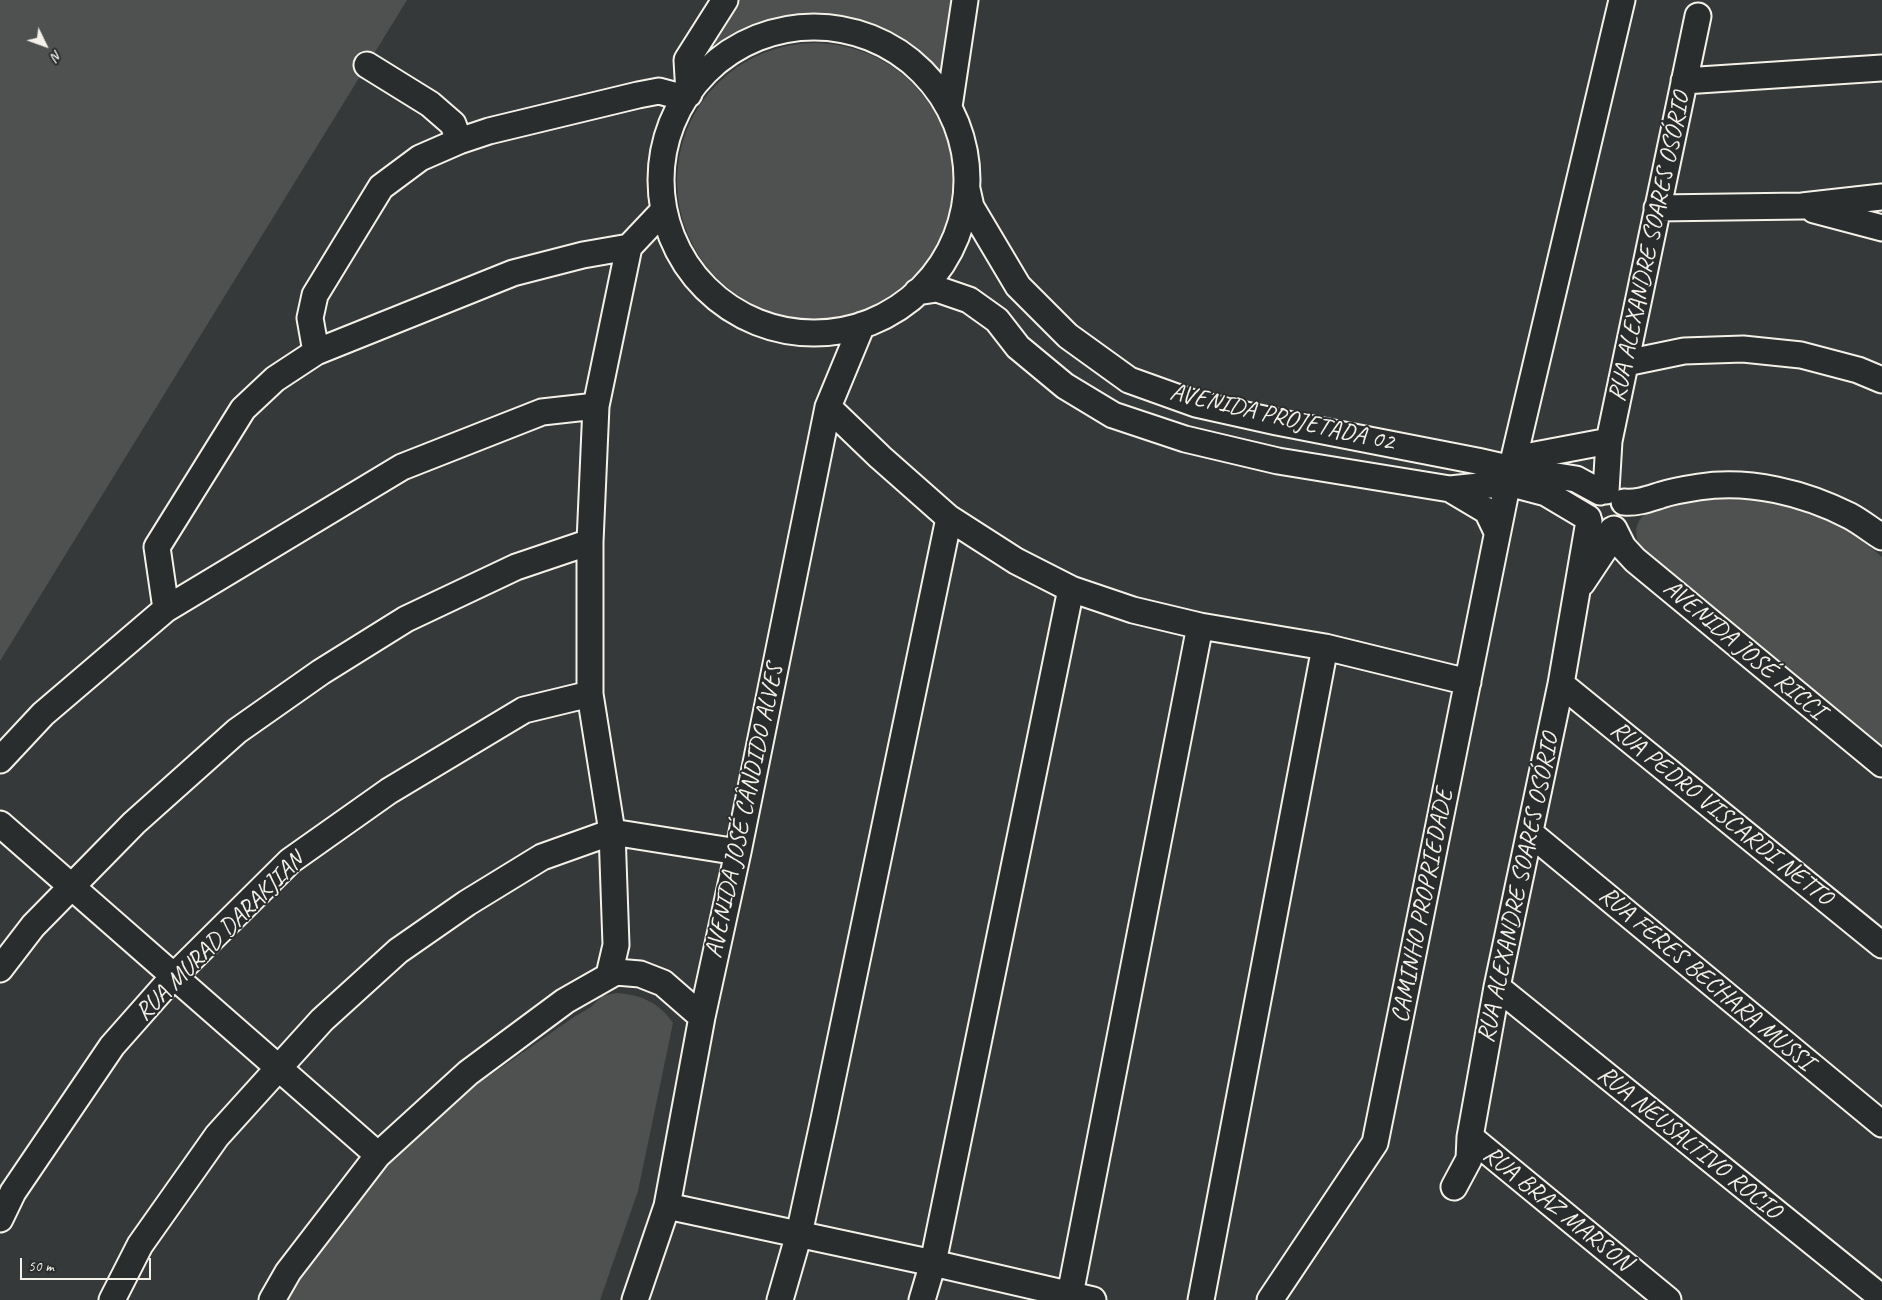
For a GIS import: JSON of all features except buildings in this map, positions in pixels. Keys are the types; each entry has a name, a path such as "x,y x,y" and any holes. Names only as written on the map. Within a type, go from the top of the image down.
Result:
{"street":[{"path":"687,96 687,60 725,0"},
{"path":"949,107 965,0"},
{"name":"CAMINHO PROPRIEDADE","path":"1270,1300 1375,1142 1497,532 1622,0"},
{"name":"RUA ALEXANDRE SOARES OSÓRIO","path":"1611,491 1609,441 1698,16"},
{"path":"809,27 830,28 864,36 890,47 908,59 938,89 949,107 963,146 966,166 963,213 952,244 935,273 917,292 888,313 862,325 822,332 802,332 762,324 726,306 710,293 684,262 675,244 664,210 661,185 662,162 666,140 687,96 712,67 747,43 788,29 809,27"},
{"path":"367,65 430,104 452,124 459,141"},
{"path":"1684,81 1882,68"},
{"path":"316,352 310,318 315,295 381,187 420,158 459,141 489,131 645,94 659,91 687,96"},
{"name":"AVENIDA PROJETADA 02","path":"966,186 971,207 1018,286 1068,336 1129,380 1196,404 1276,422 1477,461 1546,492 1588,519"},
{"path":"1657,208 1802,206 1882,198"},
{"path":"1802,206 1882,228"},
{"path":"609,975 616,945 612,832 590,694 590,542 596,406 629,248 664,210"},
{"path":"166,609 158,547 244,408 275,379 316,352 513,273 583,256 629,248"},
{"name":"AVENIDA PROJETADA 02","path":"917,292 937,289 969,300 997,320 1018,348 1065,386 1113,415 1185,439 1278,461 1450,489 1510,476 1576,479 1611,491"},
{"name":"AVENIDA JOSÉ CÂNDIDO ALVES","path":"635,1300 668,1206 702,1017 738,852 828,407 862,325"},
{"path":"1626,363 1684,351 1743,349 1801,355 1858,370 1882,380"},
{"path":"0,760 42,714 166,609 402,466 542,412 596,406"},
{"path":"828,407 880,457 949,518 1016,561 1071,589 1134,610 1200,626 1325,647 1468,682"},
{"path":"1510,476 1535,455 1609,441"},
{"path":"1611,491 1626,509 1625,517 1621,524 1613,529 1602,530 1597,528 1588,519 1587,505 1594,495 1611,491 1636,503 1663,494 1701,487 1740,486 1778,490 1816,501 1851,517 1882,537"},
{"name":"AVENIDA PROJETADA 02","path":"1450,489 1487,512 1497,532"},
{"path":"780,1300 799,1234 949,518"},
{"name":"RUA ALEXANDRE SOARES OSÓRIO","path":"1454,1187 1469,1159 1470,1137 1496,987 1561,684 1579,587 1588,519"},
{"name":"RUA ALEXANDRE SOARES OSÓRIO","path":"1579,587 1608,544 1613,529"},
{"name":"AVENIDA JOSÉ RICCI","path":"1613,529 1623,547 1635,560 1882,764"},
{"path":"0,969 33,926 134,823 237,731 321,672 406,619 516,567 590,542"},
{"path":"922,1300 933,1263 1071,589"},
{"path":"668,1206 933,1263 1078,1299 1200,626"},
{"path":"1201,1300 1325,647"},
{"name":"RUA PEDRO VISCARDI NETTO","path":"1561,684 1882,945"},
{"name":"RUA MURAD DARAKJIAN","path":"0,1219 13,1192 112,1046 173,977 290,861 389,791 524,710 590,694"},
{"path":"0,824 378,1156"},
{"path":"112,1300 140,1245 217,1136 322,1020 398,952 467,903 542,857 612,832 738,852"},
{"name":"RUA FERES BECHARA MUSSI","path":"1530,833 1882,1124"},
{"path":"272,1300 288,1272 378,1156 468,1073 565,1001 616,972 640,974 663,983 702,1017"},
{"name":"RUA NEUSALTIVO ROCIO","path":"1496,987 1882,1298"},
{"name":"RUA BRAZ MARSON","path":"1470,1137 1668,1300"}],"shaded area":[{"path":"0,0 407,0 0,661"},
{"path":"739,0 956,0 944,68 936,72 891,38 870,28 848,21 826,18 783,22 762,28 721,48 712,42"},
{"path":"815,43 842,46 868,54 891,67 912,84 929,105 942,128 950,154 953,181 950,208 942,234 929,257 912,278 891,295 868,308 842,316 815,319 788,316 762,308 739,295 718,278 701,257 688,234 680,208 677,181 680,154 688,128 701,105 718,84 739,67 762,54 788,46"},
{"path":"1723,497 1762,499 1778,502 1811,513 1856,536 1882,557 1882,749 1641,549 1636,533 1640,520 1649,511 1662,505 1695,499"},
{"path":"617,993 649,1001 662,1010 673,1023 638,1191 600,1300 285,1300 298,1277 387,1164 476,1085 591,1007 602,996"}]}
